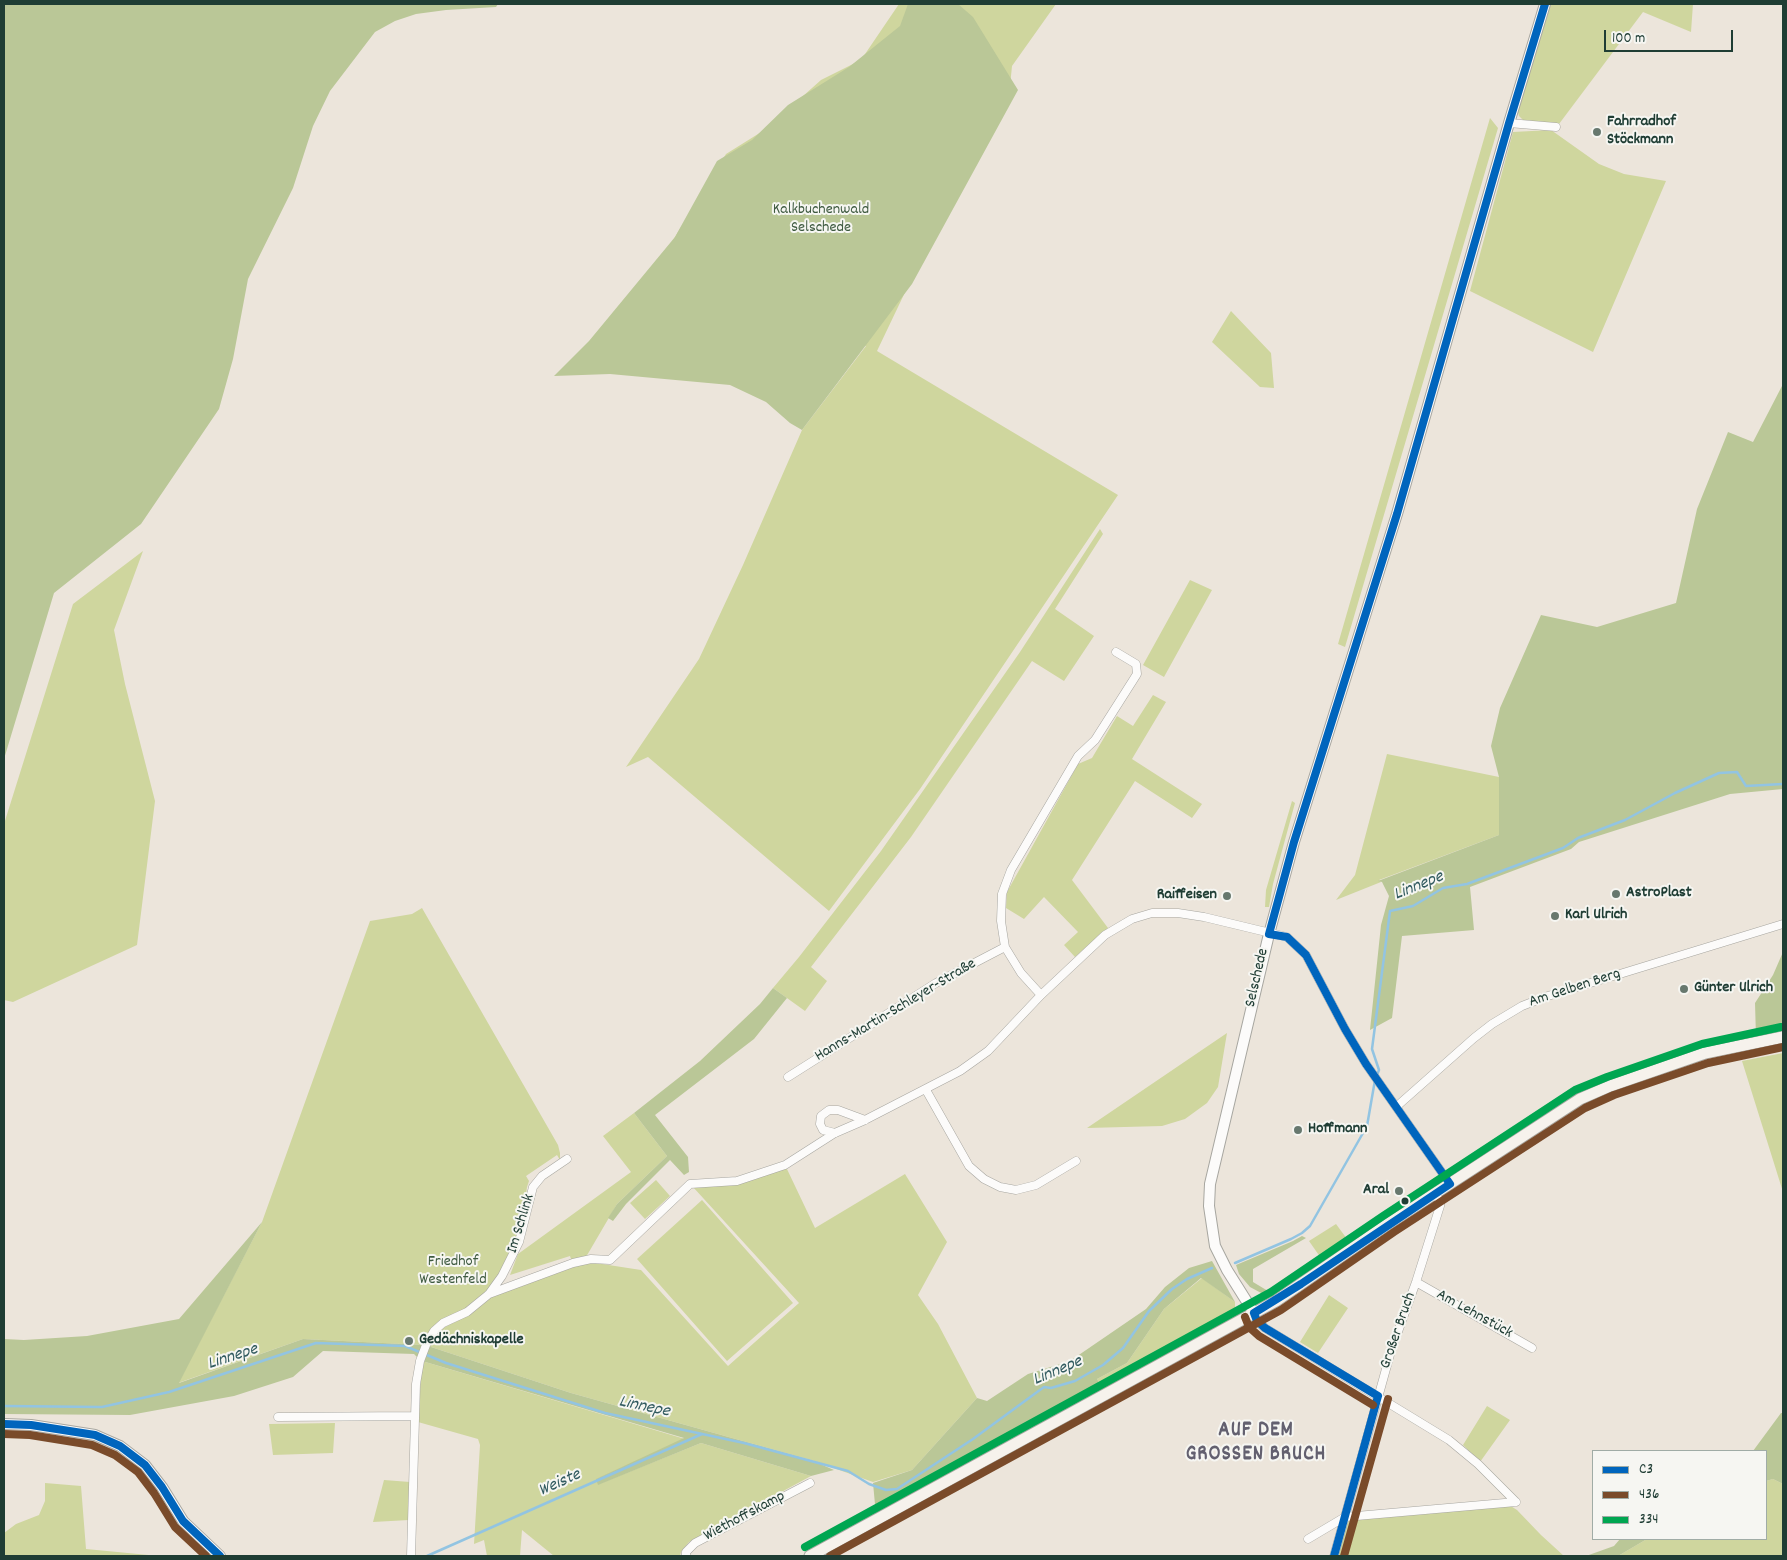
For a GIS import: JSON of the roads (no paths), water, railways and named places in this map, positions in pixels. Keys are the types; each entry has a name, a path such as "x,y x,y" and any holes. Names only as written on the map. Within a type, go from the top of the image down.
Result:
{"main road":[{"path":"810,1556 1254,1313 1301,1284 1560,1110 1596,1091 1705,1053 1783,1038"}],"street":[{"name":"Selschede","path":"1254,1313 1215,1246 1209,1206 1210,1184 1268,934 1294,842 1397,514 1545,4"},
{"path":"1509,123 1556,127"},
{"path":"1041,996 1021,973 1005,947 1001,921 1002,894 1011,870 1078,756 1096,740 1137,674 1136,664 1116,652"},
{"path":"489,1294 573,1263 591,1259 610,1260 690,1184 737,1181 785,1165 835,1133 926,1090 960,1071 988,1051 1104,935 1132,919 1152,913 1178,913 1204,917 1268,934 1287,937 1306,955 1368,1068 1450,1184"},
{"name":"Am Gelben Berg","path":"1396,1107 1474,1038 1492,1024 1522,1006 1548,996 1783,924"},
{"name":"Hanns-Martin-Schleyer-Straße","path":"788,1076 936,983 1005,947"},
{"path":"926,1090 969,1166 984,1179 1000,1187 1016,1190 1036,1185 1076,1161"},
{"path":"835,1133 823,1130 820,1124 821,1116 829,1110 838,1110 865,1120"},
{"name":"Im Schlink","path":"411,1556 414,1416 420,1360 434,1331 443,1323 471,1309 489,1294 502,1276 519,1242 533,1187 542,1176 566,1159"},
{"name":"Großer Bruch","path":"1334,1556 1391,1351 1416,1282 1440,1206 1435,1193"},
{"name":"Am Lehnstück","path":"1416,1282 1532,1348"},
{"path":"1254,1313 1257,1321 1265,1328 1378,1396 1463,1451 1516,1502 1345,1517 1308,1539"},
{"path":"278,1417 414,1416"},
{"path":"4,1424 31,1425 95,1436 120,1446 145,1465 162,1487 183,1521 220,1556"},
{"name":"Wiethoffskamp","path":"686,1556 686,1552 695,1543 810,1483"}],"waterway":[{"name":"Linnepe","path":"1377,1075 1379,1070 1372,1049 1390,911 1413,906 1443,888 1467,884 1563,848 1578,838 1625,820 1675,793 1719,773 1737,772 1746,786 1783,784"},
{"name":"Linnepe","path":"1235,1263 1291,1239 1310,1226 1367,1126 1375,1080"},
{"name":"Linnepe","path":"4,1406 102,1407 169,1392 316,1343 405,1346 446,1363 605,1413 744,1443 848,1471 869,1484 886,1490 897,1489 973,1439 1044,1387 1051,1388 1075,1381 1103,1365 1123,1348 1149,1311 1172,1289 1187,1279 1212,1268"},
{"name":"Weiste","path":"427,1556 702,1434"}],"place":[{"name":"Fahrradhof Stöckmann","path":"1597,132"},
{"name":"AstroPlast","path":"1616,894"},
{"name":"Raiffeisen","path":"1227,896"},
{"name":"Karl Ulrich","path":"1555,916"},
{"name":"Günter Ulrich","path":"1684,989"},
{"name":"Hoffmann","path":"1298,1130"},
{"name":"Aral","path":"1399,1191"},
{"name":"Gedächniskapelle","path":"409,1341"}],"district":[{"name":"AUF DEM GROSSEN BRUCH","path":"1256,1444"}],"park label":[{"name":"Kalkbuchenwald Selschede","path":"821,220"},
{"name":"Friedhof Westenfeld","path":"453,1272"}]}
